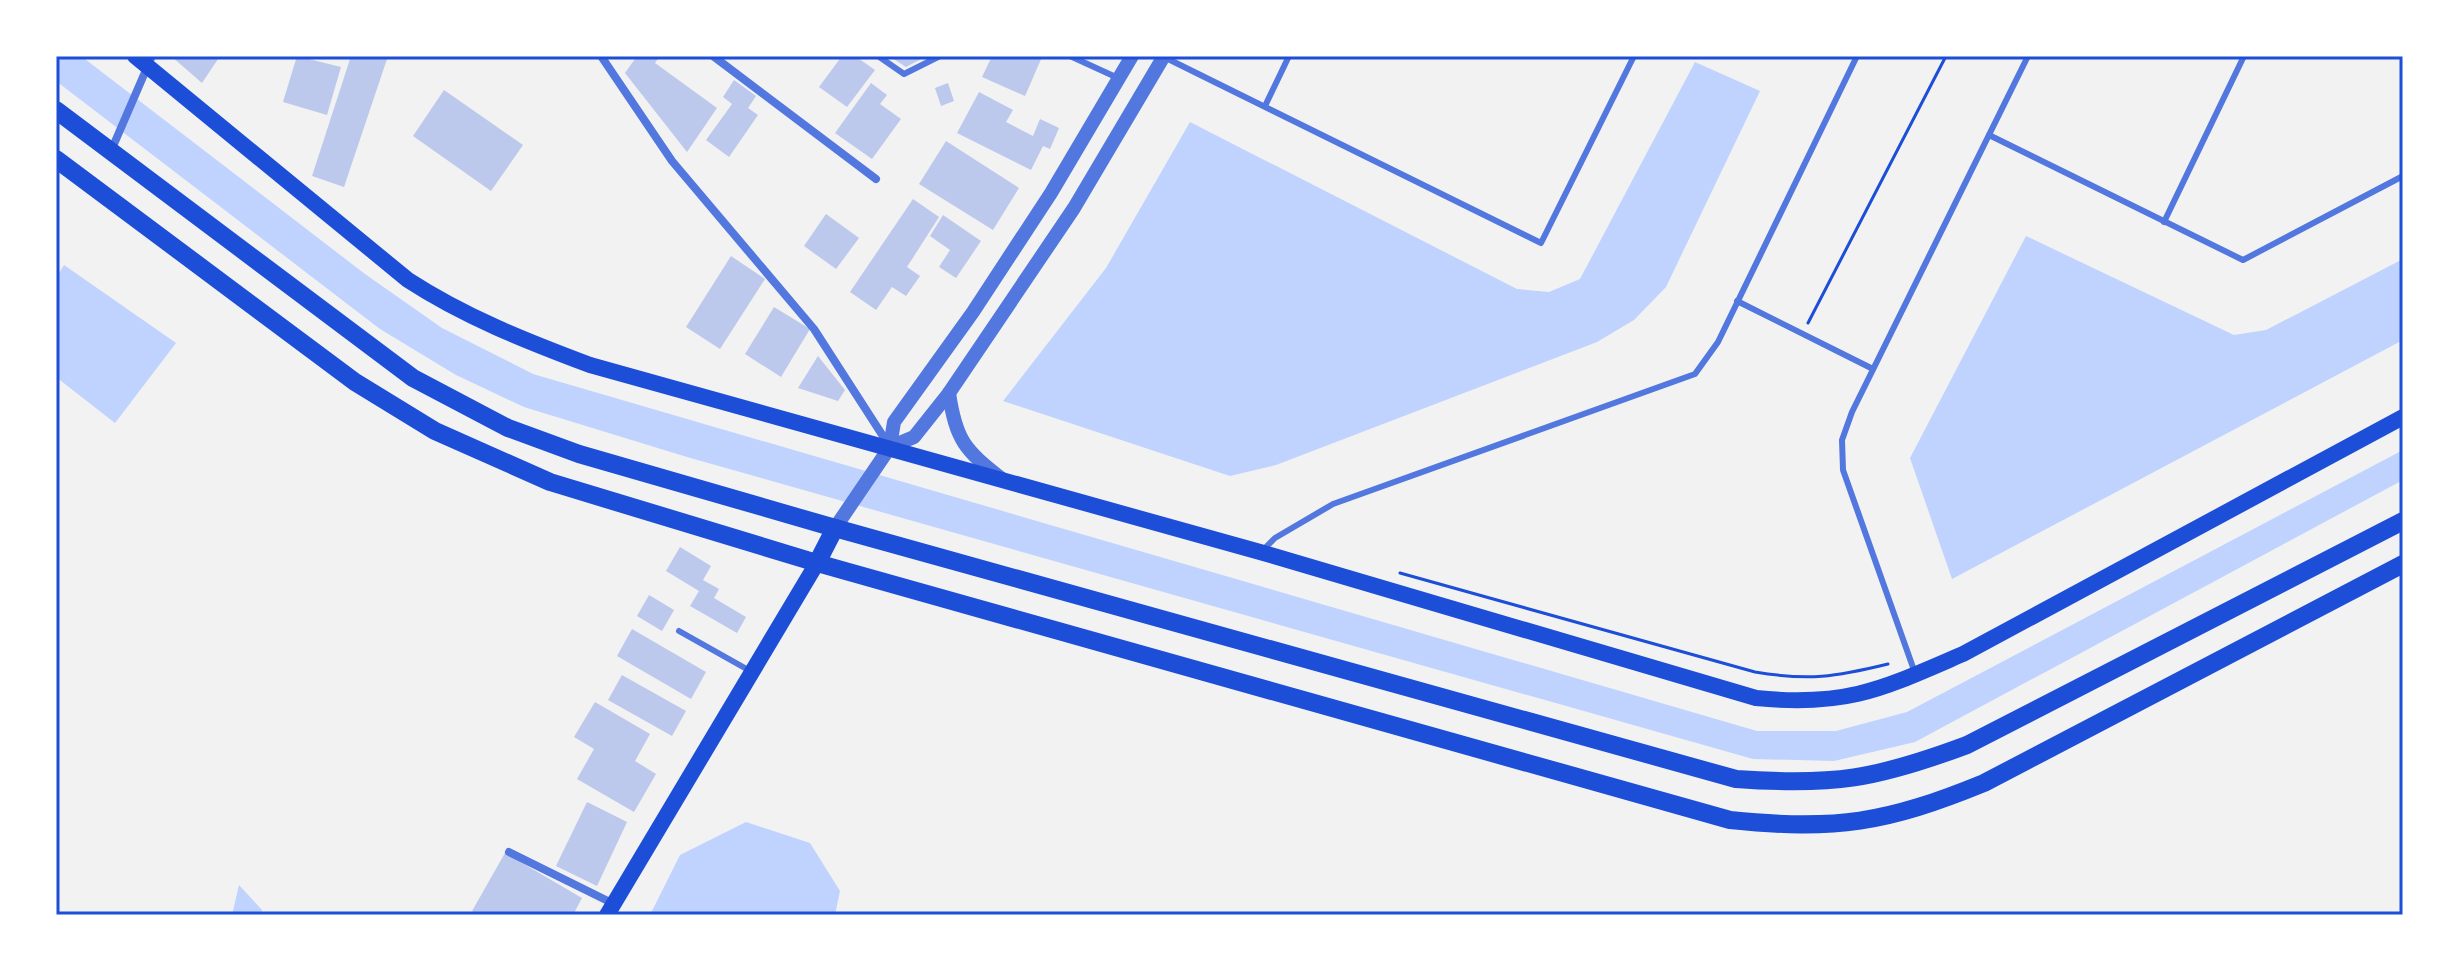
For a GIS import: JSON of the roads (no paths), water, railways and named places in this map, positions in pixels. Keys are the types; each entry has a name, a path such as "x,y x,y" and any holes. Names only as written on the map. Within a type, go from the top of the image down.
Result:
{"main road":[{"path":"145,59 354,238 441,301 516,337 590,365 1260,552 1756,698 1832,701 1867,694 1913,667 1963,654 2403,417"},
{"path":"56,110 413,378 466,408 579,454 1736,779 1798,784 1848,781 1900,770 1967,745 2403,521"},
{"path":"56,159 355,382 435,431 550,482 817,563 1730,820 1831,826 1925,807 1984,783 2403,565"},
{"path":"610,910 835,528"}],"street":[{"path":"601,56 672,161 814,329 890,447"},
{"path":"713,56 876,179"},
{"path":"835,528 890,447 894,422 1043,206 1132,56"},
{"path":"890,447 914,437 949,393 1074,208 1164,56"},
{"path":"111,151 145,59"},
{"path":"949,393 957,437 971,455 1003,480"},
{"path":"509,852 610,910"}],"lane":[{"path":"878,56 904,74 940,56"},
{"path":"1070,56 1119,78"},
{"path":"1164,56 1541,243 1634,56"},
{"path":"1265,106 1289,56"},
{"path":"1913,667 1843,470 1842,440 1873,369 2028,56"},
{"path":"2164,222 2244,56"},
{"path":"1260,552 1275,538 1333,504 1695,374 1713,352 1855,57"},
{"path":"1989,135 2243,260 2403,176"},
{"path":"1737,301 1873,369"},
{"path":"679,631 752,672"}],"water":[{"path":"56,56 81,56 365,274 442,328 533,374 1757,731 1836,731 1907,712 2403,450 2403,480 1915,742 1834,761 1753,759 687,457 524,407 456,375 380,329 56,81"},
{"path":"1695,62 1760,91 1666,287 1634,320 1597,342 1276,465 1230,476 1003,401 1106,268 1190,122 1517,289 1549,292 1580,279"},
{"path":"2026,236 2234,335 2266,330 2403,259 2403,340 1952,579 1910,458"},
{"path":"64,265 176,343 115,423 56,377 56,278"},
{"path":"746,822 810,843 840,891 835,915 650,915 680,855"},
{"path":"239,885 262,910 261,915 232,915"}]}
